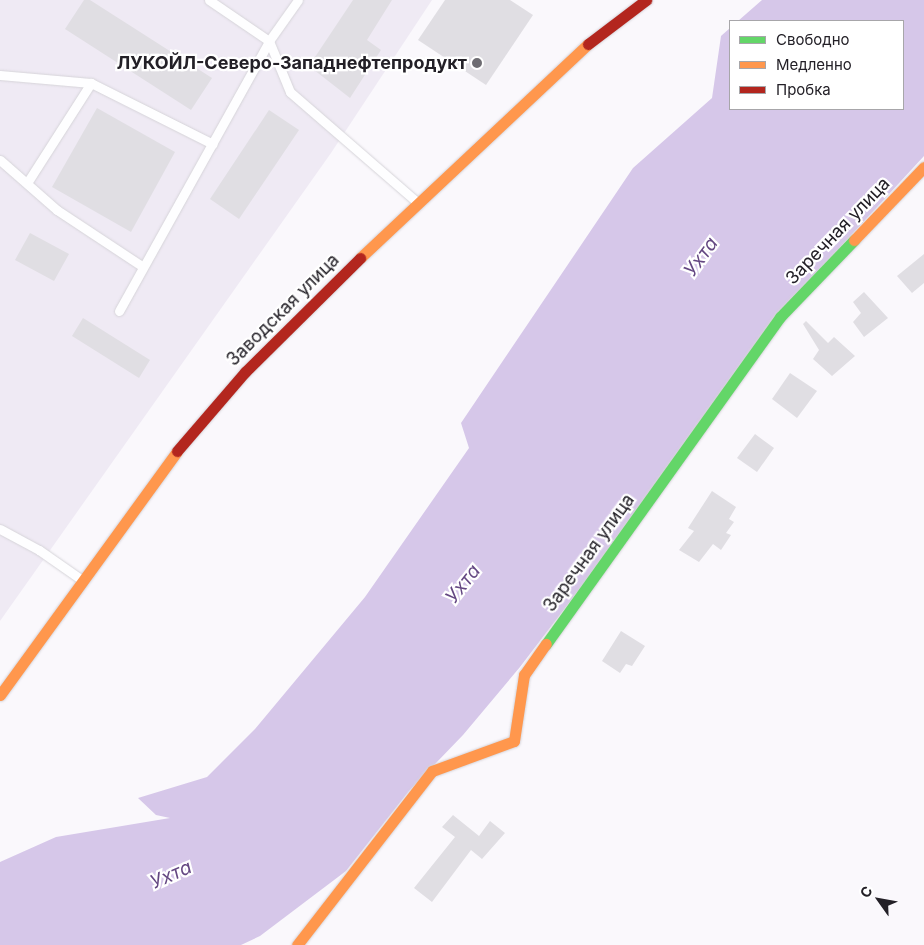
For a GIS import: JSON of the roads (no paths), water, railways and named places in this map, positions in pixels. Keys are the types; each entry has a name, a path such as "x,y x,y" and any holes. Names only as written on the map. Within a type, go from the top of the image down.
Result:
{"street":[{"name":"Заводская улица","path":"0,695 142,497 214,406 416,202 575,52 646,0"},
{"name":"Заречная улица","path":"297,945 432,771 514,742 524,675 780,317 924,166"}],"lane":[{"path":"209,0 270,42 290,92 416,202"},
{"path":"119,312 270,42 298,0"},
{"path":"1,78 92,82 212,144"},
{"path":"27,183 92,82"},
{"path":"0,160 57,210 144,267"},
{"path":"0,528 39,550 83,581"}],"water":[{"name":"Ухта","path":"762,0 924,0 924,156 843,244 520,667 463,735 409,791 346,871 260,936 241,945 0,945 0,862 56,837 170,818 156,815 138,798 207,777 255,729 365,597 469,448 461,423 633,168 712,98 721,36 729,29 729,110 904,110 904,20 739,20"}],"place":[{"name":"ЛУКОЙЛ-Северо-Западнефтепродукт","path":"477,63"}]}
